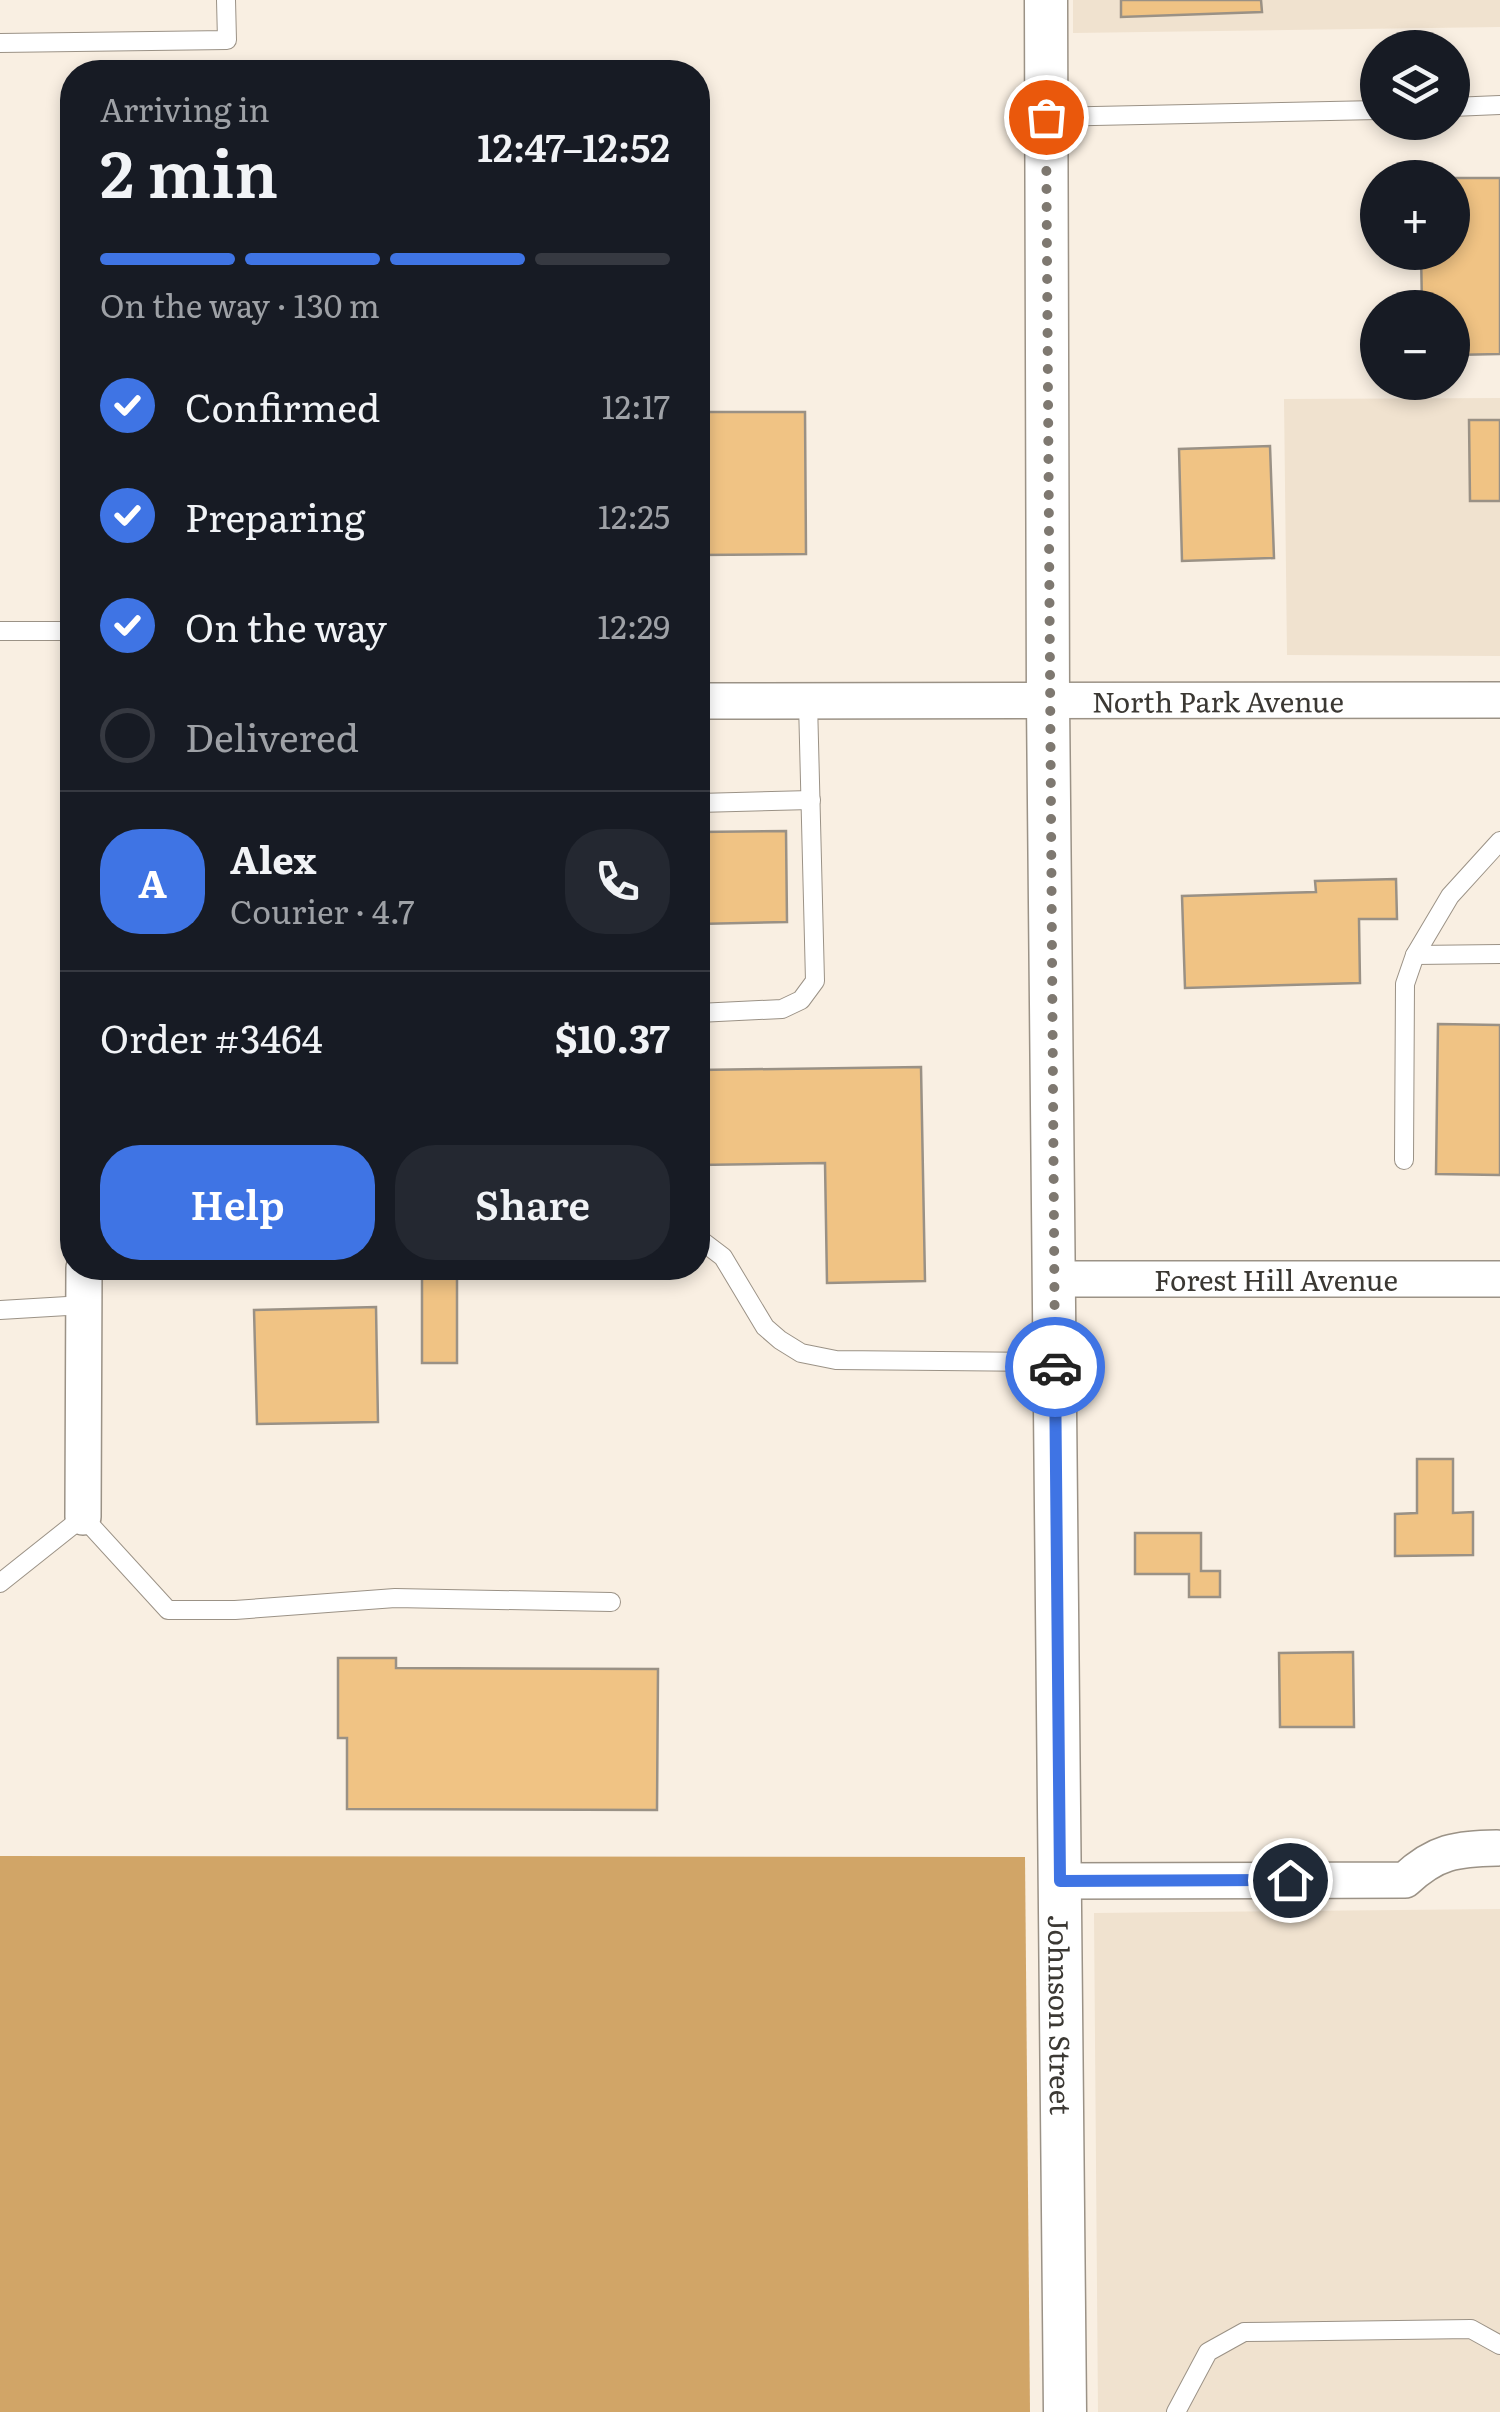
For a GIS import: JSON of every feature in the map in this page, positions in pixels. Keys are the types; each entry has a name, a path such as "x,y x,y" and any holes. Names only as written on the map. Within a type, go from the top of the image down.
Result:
{"street":[{"name":"Johnson Street","path":"1046,0 1048,702 1064,2412"},
{"name":"North Park Avenue","path":"710,702 1500,700"},
{"name":"Forest Hill Avenue","path":"1054,1278 1500,1279"},
{"path":"83,1517 84,1280"},
{"path":"1060,1881 1405,1880 1423,1863 1452,1850 1497,1848"}],"lane":[{"path":"0,44 227,40 226,0"},
{"path":"1470,106 1500,105"},
{"path":"1046,117 1360,110"},
{"path":"0,632 60,631"},
{"path":"710,1013 782,1010 801,1000 815,981 808,702"},
{"path":"710,802 810,800"},
{"path":"1404,1160 1405,984 1416,955 1450,896 1500,841"},
{"path":"1416,955 1500,954"},
{"path":"710,1247 723,1257 765,1328 801,1352 836,1360 1055,1362"},
{"path":"0,1310 84,1305"},
{"path":"0,1583 83,1517 168,1610 236,1610 395,1598 611,1602"},
{"path":"1176,2412 1208,2352 1244,2332 1472,2329 1500,2345"}],"shaded area":[{"path":"1073,0 1500,0 1500,27 1073,33"},
{"path":"1500,398 1500,656 1287,655 1284,399"},
{"path":"0,1856 1025,1857 1030,2412 0,2412"},
{"path":"1500,1909 1500,2412 1098,2412 1094,1913"}],"building":[{"path":"1121,0 1261,0 1262,12 1121,17"},
{"path":"1470,178 1500,178 1500,354 1470,355 1470,290 1422,290 1421,270 1470,270"},
{"path":"710,412 805,412 806,554 710,555"},
{"path":"1469,420 1500,420 1500,501 1470,501"},
{"path":"1270,446 1274,558 1182,561 1179,449"},
{"path":"786,831 787,922 710,924 710,832"},
{"path":"1396,879 1397,919 1359,919 1360,983 1185,988 1182,896 1316,892 1315,881"},
{"path":"1438,1024 1500,1025 1500,1175 1436,1174"},
{"path":"921,1067 925,1281 827,1283 825,1163 710,1165 710,1070"},
{"path":"422,1280 457,1280 457,1363 422,1363"},
{"path":"376,1307 378,1422 257,1424 254,1310"},
{"path":"1417,1459 1453,1459 1453,1513 1473,1512 1473,1555 1395,1556 1395,1514 1417,1513"},
{"path":"1135,1533 1201,1533 1201,1571 1220,1571 1220,1597 1189,1597 1189,1574 1135,1574"},
{"path":"1353,1652 1354,1727 1280,1727 1279,1653"},
{"path":"338,1658 396,1658 396,1668 658,1669 657,1810 347,1809 347,1738 338,1738"}],"way so far":[{"path":"1046,117 1055,1367"}],"route":[{"path":"1055,1367 1060,1881 1290,1880"}]}
